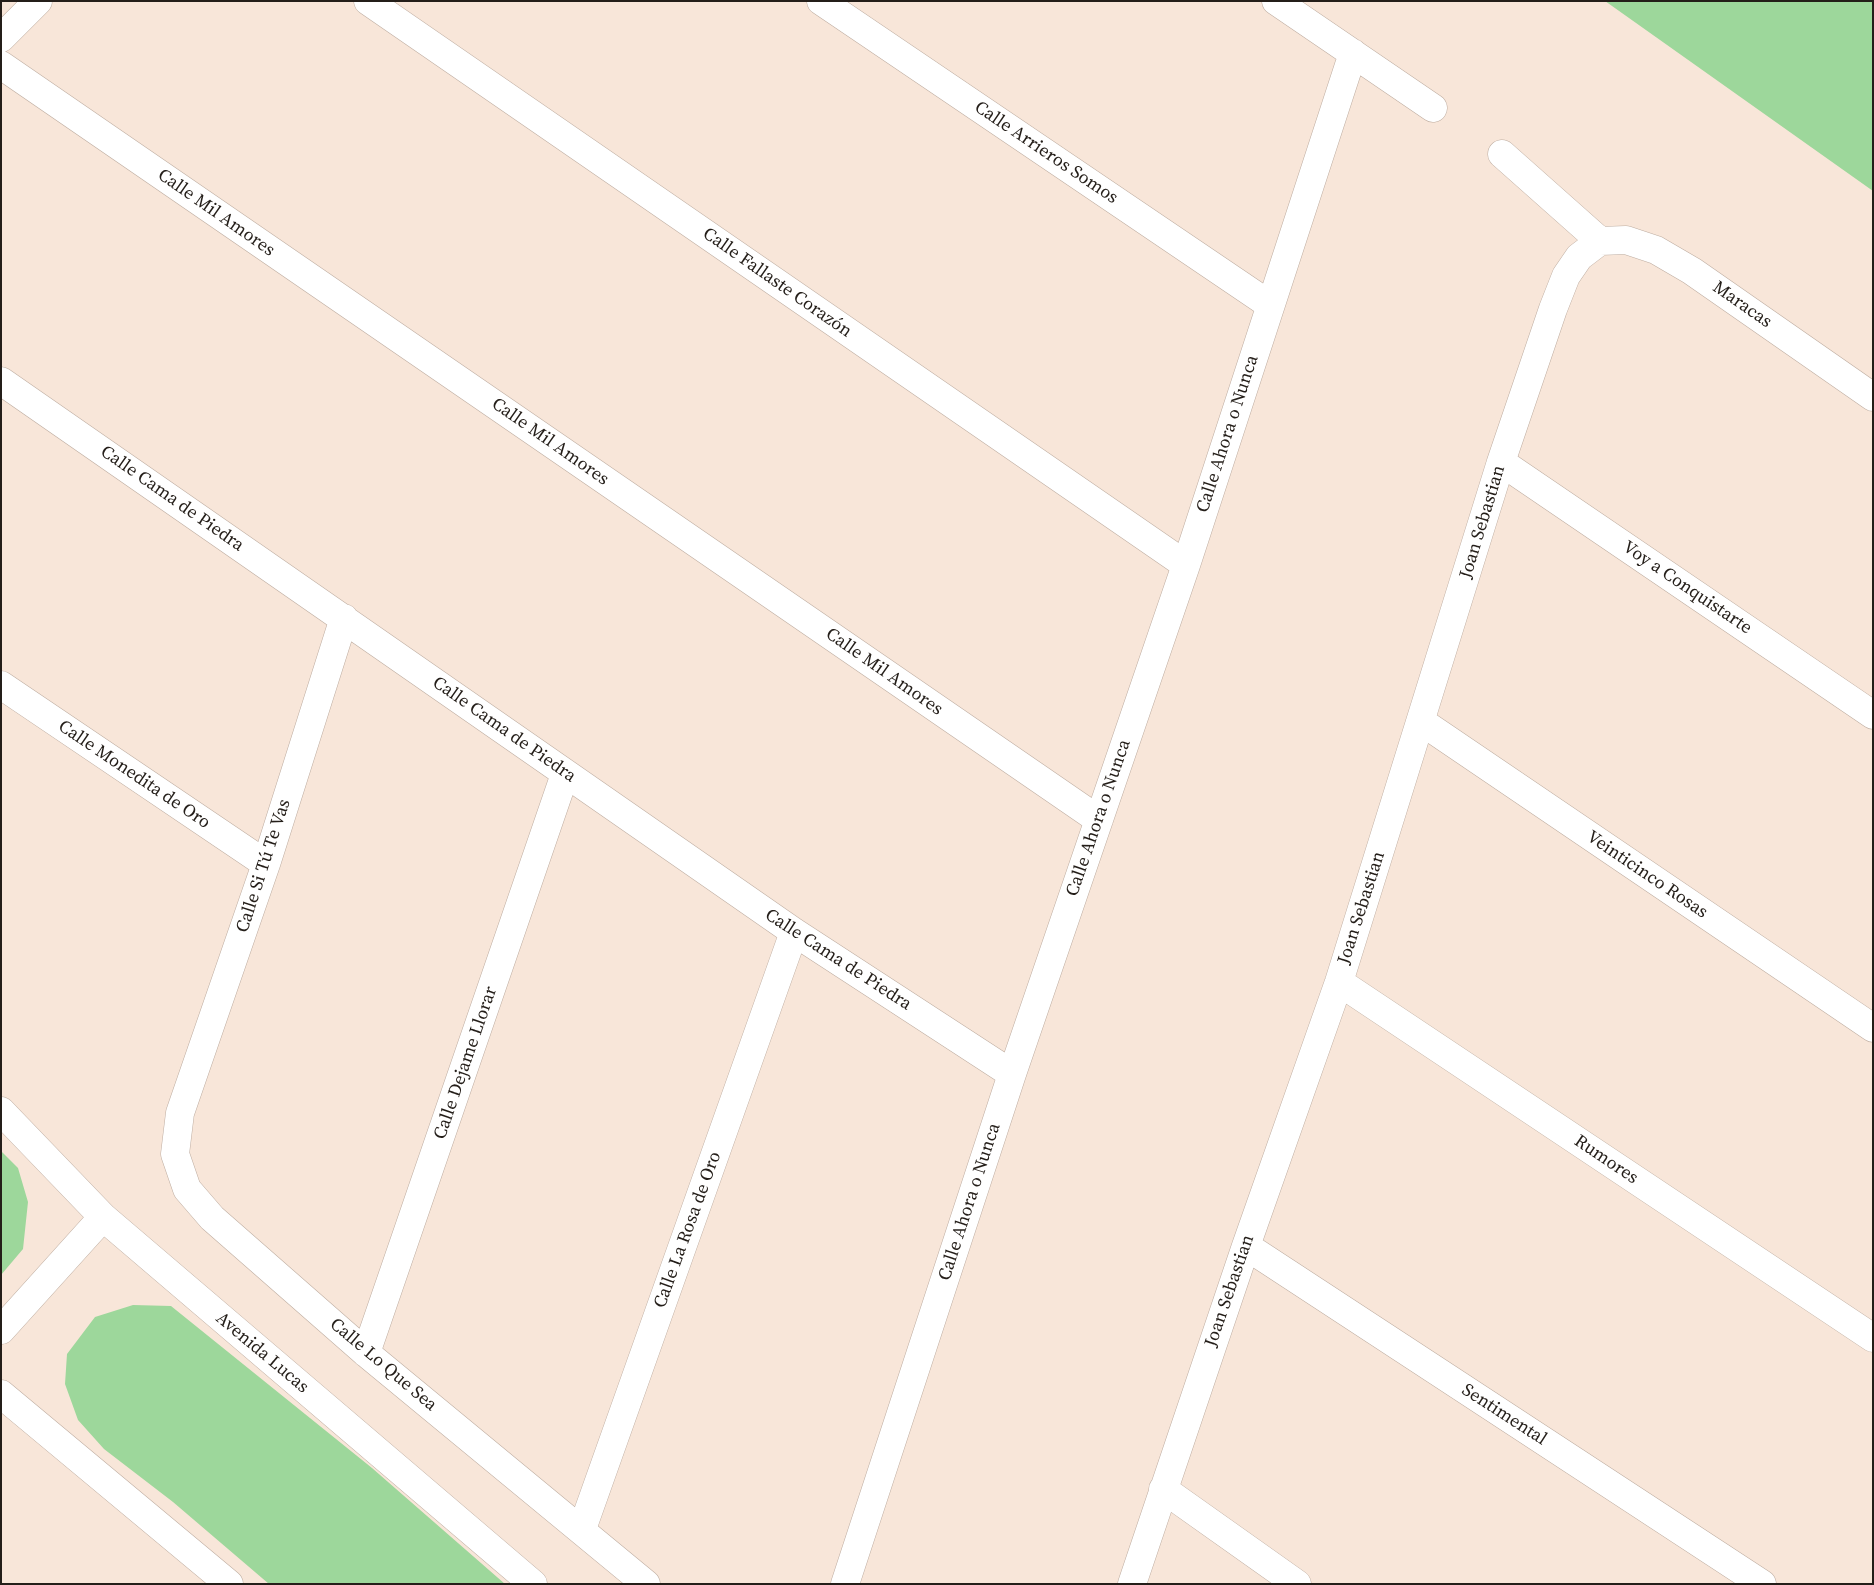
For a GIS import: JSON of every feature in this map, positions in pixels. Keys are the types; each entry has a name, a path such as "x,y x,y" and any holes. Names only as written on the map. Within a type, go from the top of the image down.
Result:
{"street":[{"path":"1,38 38,1"},
{"name":"Calle Fallaste Corazón","path":"368,1 1186,565"},
{"name":"Calle Arrieros Somos","path":"821,1 1270,305"},
{"path":"1276,1 1433,108"},
{"name":"Calle Ahora o Nunca","path":"845,1584 1012,1074 1186,565 1353,53"},
{"name":"Calle Mil Amores","path":"1,65 1099,820"},
{"path":"1502,154 1600,241"},
{"name":"Maracas","path":"1600,241 1626,240 1656,250 1678,262 1873,398"},
{"name":"Joan Sebastian","path":"1132,1584 1246,1246 1339,982 1502,462 1566,276 1579,258 1600,241"},
{"name":"Calle Cama de Piedra","path":"1,381 794,932 1012,1074"},
{"name":"Voy a Conquistarte","path":"1502,462 1873,715"},
{"name":"Calle Si Tú Te Vas","path":"180,1112 266,864 344,618"},
{"name":"Calle Monedita de Oro","path":"1,685 266,864"},
{"name":"Veinticinco Rosas","path":"1422,722 1873,1028"},
{"name":"Calle Dejame Llorar","path":"366,1353 566,774"},
{"name":"Calle La Rosa de Oro","path":"582,1529 794,932"},
{"name":"Rumores","path":"1339,982 1873,1338"},
{"name":"Avenida Lucas","path":"1,1111 102,1217 533,1584"},
{"name":"Calle Lo Que Sea","path":"180,1112 175,1154 187,1189 212,1218 366,1353 582,1529 646,1584"},
{"path":"1,1330 102,1217"},
{"name":"Sentimental","path":"1246,1246 1762,1584"},
{"path":"1,1394 229,1584"},
{"path":"1163,1489 1297,1584"}],"green space":[{"path":"1605,1 1873,1 1873,191"},
{"path":"1,1151 18,1168 28,1202 23,1249 1,1275"},
{"path":"133,1305 171,1306 372,1468 505,1584 269,1584 173,1502 104,1449 78,1420 65,1384 67,1354 95,1317"}]}
